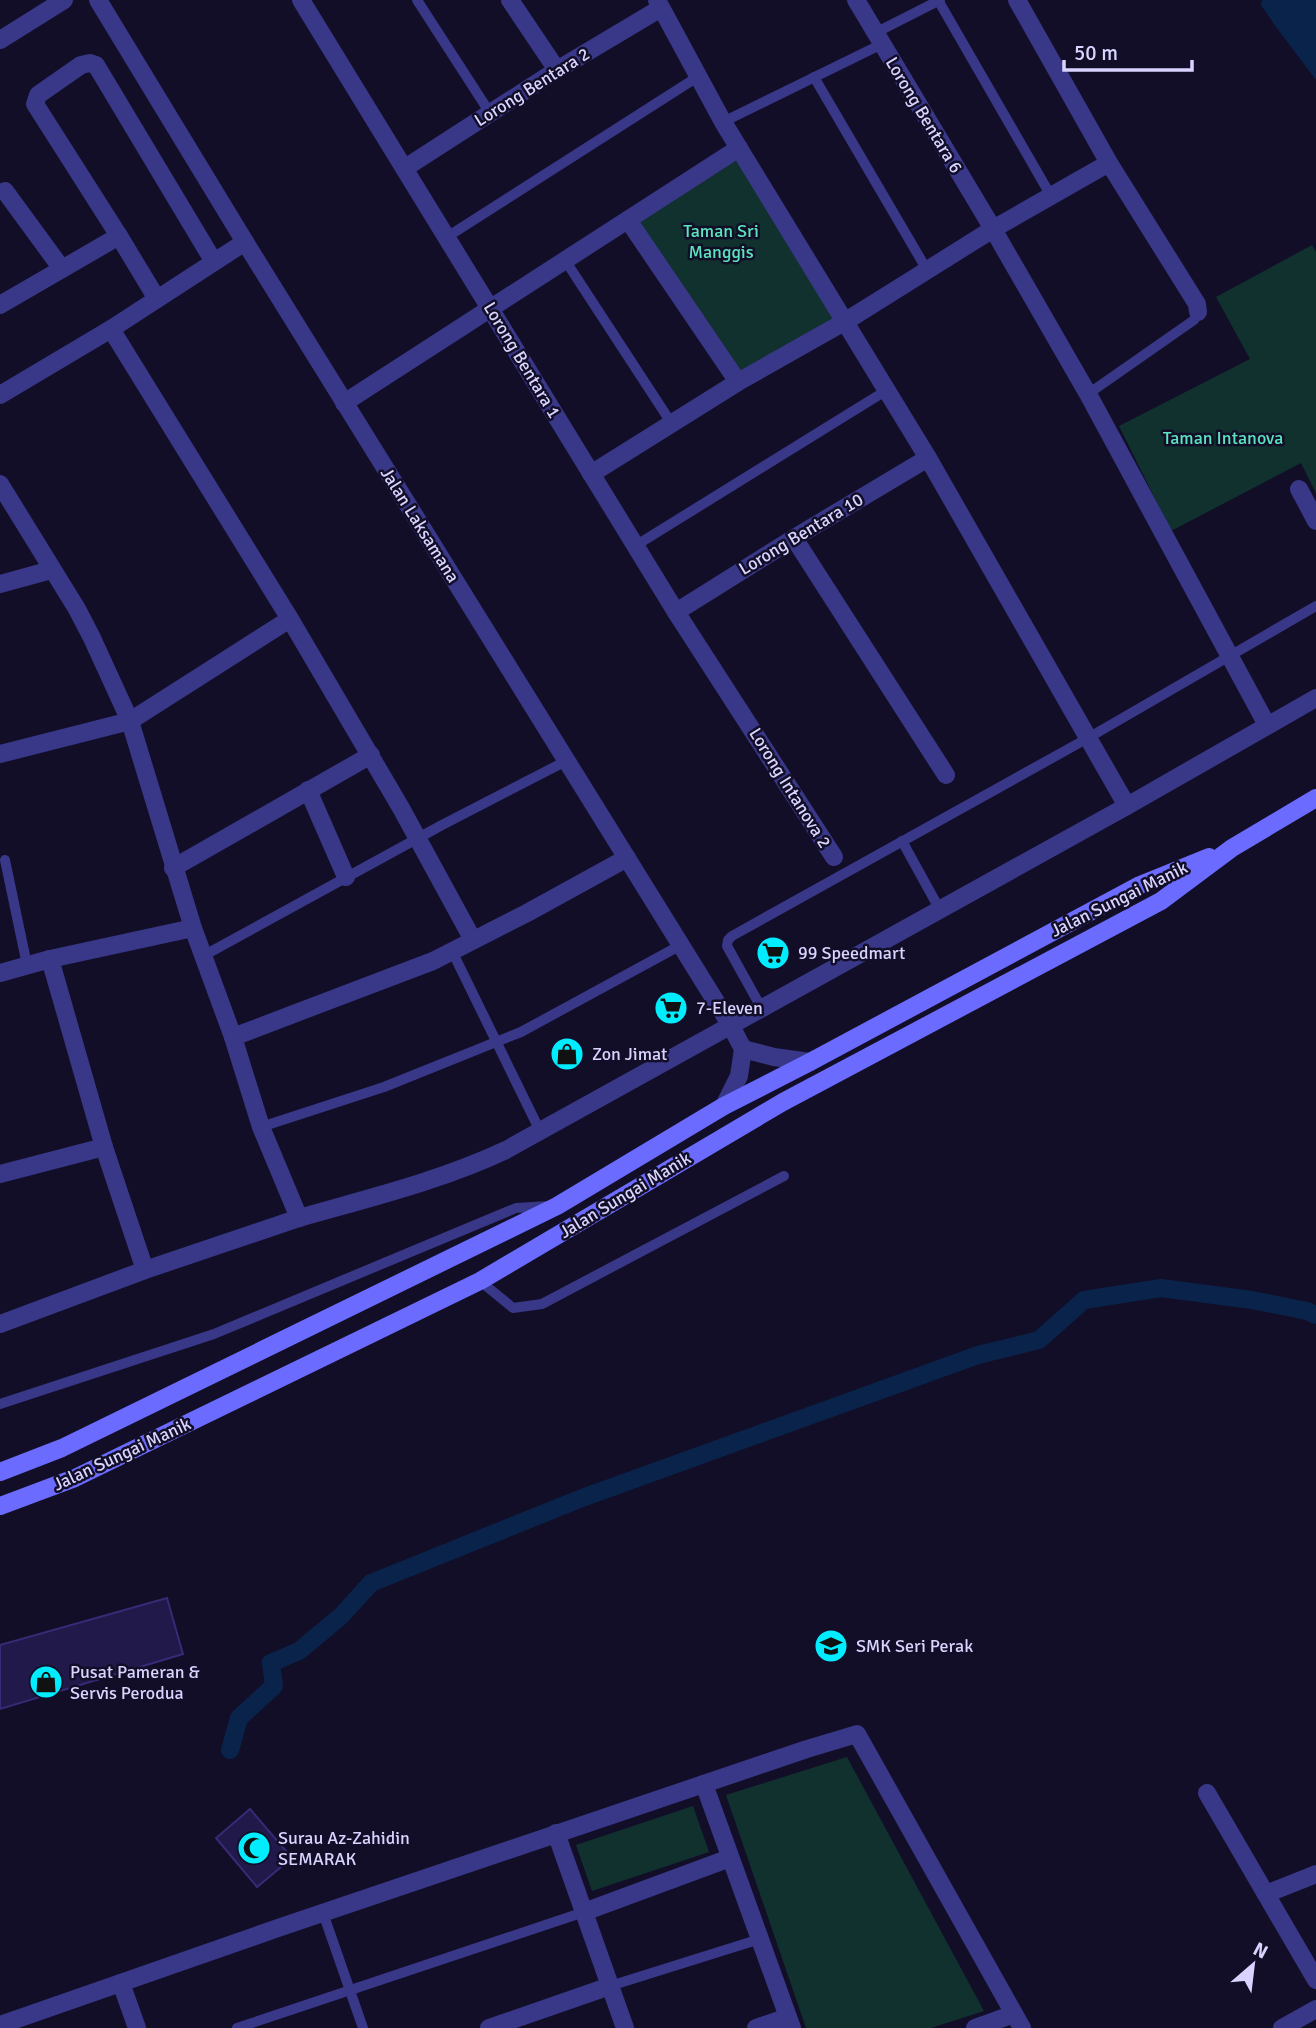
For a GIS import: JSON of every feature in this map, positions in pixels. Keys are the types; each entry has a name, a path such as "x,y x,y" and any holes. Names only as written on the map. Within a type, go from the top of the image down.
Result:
{"main road":[{"name":"Jalan Sungai Manik","path":"0,1506 75,1478 480,1281 783,1102 1161,901 1231,848 1316,798"},
{"name":"Jalan Sungai Manik","path":"0,1472 62,1448 557,1206 724,1106 1140,885 1231,848"}],"street":[{"path":"0,40 64,0"},
{"name":"Jalan Laksamana","path":"98,0 743,1049"},
{"name":"Lorong Bentara 1","path":"301,0 635,546 747,719"},
{"path":"510,0 557,70"},
{"name":"Lorong Bentara 6","path":"856,0 1088,394 1267,726"},
{"path":"1017,0 1109,163 1197,303 1198,312"},
{"path":"659,4 723,122 928,458 1127,806"},
{"name":"Lorong Bentara 2","path":"405,168 659,4"},
{"path":"157,299 35,104 37,95 81,65 96,65 214,262"},
{"path":"344,403 739,148"},
{"path":"591,474 738,382 846,321 993,229 1109,163"},
{"path":"2,189 62,269"},
{"path":"628,220 738,382"},
{"path":"0,305 119,236"},
{"path":"0,395 111,329 245,242"},
{"path":"111,329 371,755 473,940"},
{"name":"Lorong Bentara 10","path":"676,612 928,458"},
{"path":"0,484 92,638 130,721 193,928 233,1037 261,1127 299,1218"},
{"path":"1299,489 1316,521"},
{"path":"794,538 946,775"},
{"path":"0,584 51,570"},
{"path":"0,754 130,721 290,619"},
{"path":"0,1324 145,1270 299,1218 473,1165 762,1009 1316,698"},
{"name":"Lorong Intanova 2","path":"747,719 834,857"},
{"path":"173,869 371,755"},
{"path":"309,790 346,877"},
{"path":"233,1037 393,978 452,951 626,858"},
{"path":"0,973 50,959 193,928"},
{"path":"50,959 104,1147 145,1270"},
{"path":"724,1106 739,1076 743,1049 810,1062"},
{"path":"0,1174 104,1147"},
{"path":"0,2025 556,1833 856,1734 1018,2021 975,2028"},
{"path":"704,1784 790,2023 756,2028"},
{"path":"1207,1793 1316,1980"},
{"path":"556,1833 625,2028"},
{"path":"584,1912 730,1858"},
{"path":"1266,1894 1316,1874"},
{"path":"121,1983 137,2028"},
{"path":"489,2028 610,1986"},
{"path":"1282,2028 1316,2009"}],"lane":[{"path":"417,0 490,113"},
{"path":"723,122 814,77 939,0 1052,196"},
{"path":"447,237 699,76"},
{"path":"814,77 927,270"},
{"path":"565,260 672,424"},
{"path":"1088,394 1194,320 1198,312"},
{"path":"635,546 887,390"},
{"path":"762,1009 727,946 732,936 1088,738 1316,606"},
{"path":"203,956 566,761"},
{"path":"902,841 940,909"},
{"path":"5,860 27,965"},
{"path":"261,1127 384,1087 497,1043 681,945"},
{"path":"452,951 540,1131"},
{"path":"480,1281 513,1308 542,1304 784,1176"},
{"path":"0,1404 214,1334 516,1208 557,1206"},
{"path":"237,2028 584,1912"},
{"path":"323,1913 362,2028"},
{"path":"610,1986 760,1939"}],"green space":[{"name":"Taman Sri Manggis","path":"737,156 839,319 739,374 635,221"},
{"name":"Taman Intanova","path":"1312,245 1316,252 1316,493 1301,463 1171,531 1119,426 1250,359 1216,297"},
{"path":"847,1757 984,2011 931,2028 806,2028 726,1795"},
{"path":"693,1806 709,1852 592,1891 576,1845"}],"water":[{"path":"1262,0 1316,0 1316,80 1261,5"}],"building":[{"name":"Pusat Pameran & Servis Perodua","path":"167,1598 183,1654 0,1709 0,1645"},
{"name":"Surau Az-Zahidin SEMARAK","path":"250,1809 292,1858 257,1887 216,1838"}],"waterway":[{"path":"230,1750 239,1718 274,1686 271,1663 299,1651 341,1616 371,1583 582,1498 978,1355 1039,1340 1084,1300 1161,1288 1252,1300 1316,1315"}],"place":[{"name":"99 Speedmart","path":"773,953"},
{"name":"7-Eleven","path":"671,1008"},
{"name":"Zon Jimat","path":"567,1054"},
{"name":"SMK Seri Perak","path":"831,1646"},
{"name":"Pusat Pameran & Servis Perodua","path":"46,1682"},
{"name":"Surau Az-Zahidin SEMARAK","path":"254,1848"}]}
